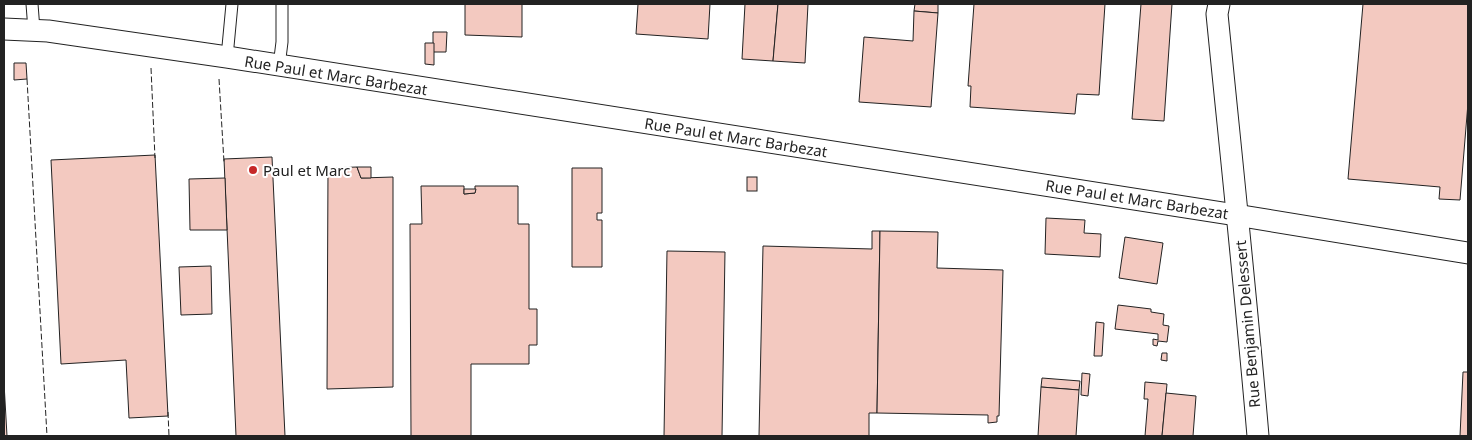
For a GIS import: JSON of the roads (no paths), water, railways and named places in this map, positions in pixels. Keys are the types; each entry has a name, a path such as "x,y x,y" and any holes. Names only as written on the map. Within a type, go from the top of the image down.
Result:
{"street":[{"name":"Rue Benjamin Delessert","path":"1219,4 1218,14 1236,215 1246,298 1258,436"},
{"name":"Rue Paul et Marc Barbezat","path":"4,29 34,30 227,57 1468,253"}],"lane":[{"path":"32,4 34,30"},
{"path":"227,57 232,4"},
{"path":"279,66 282,42 282,4"}],"place":[{"name":"Paul et Marc","path":"253,170"}]}
